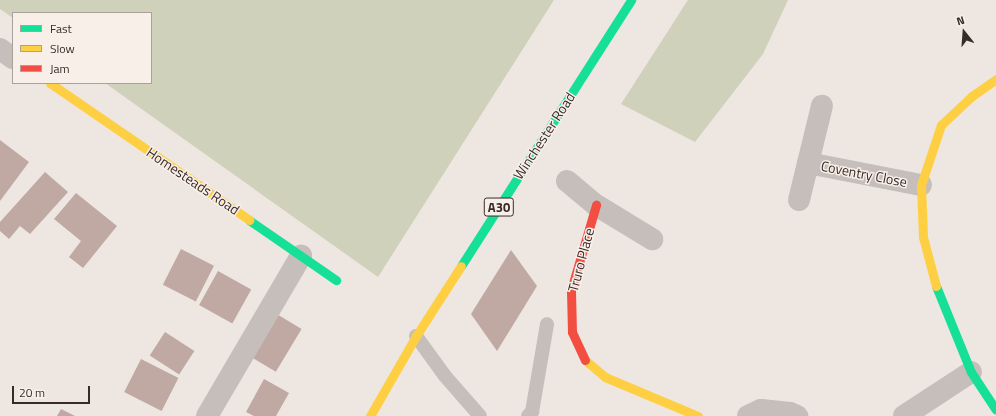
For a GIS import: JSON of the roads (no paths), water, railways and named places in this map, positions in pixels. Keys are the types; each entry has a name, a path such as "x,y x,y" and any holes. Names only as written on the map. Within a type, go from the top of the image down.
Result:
{"street":[{"name":"Winchester Road","path":"370,416 416,336 631,0"},
{"path":"0,49 12,57"},
{"path":"996,79 972,96 941,125 920,185 923,237 939,297 971,372 996,410"},
{"name":"Homesteads Road","path":"51,84 336,280"},
{"name":"Coventry Close","path":"800,200 822,106"},
{"name":"Coventry Close","path":"808,163 920,185"},
{"path":"567,181 596,205 652,239"},
{"name":"Truro Place","path":"596,205 571,290 572,332 583,358 605,377 647,396 698,416"},
{"path":"207,416 301,256"},
{"path":"904,416 971,372"},
{"path":"748,416 761,410 790,413 797,416"}],"lane":[{"path":"528,416 532,412 547,324"},
{"path":"416,336 445,376 480,416"}]}
